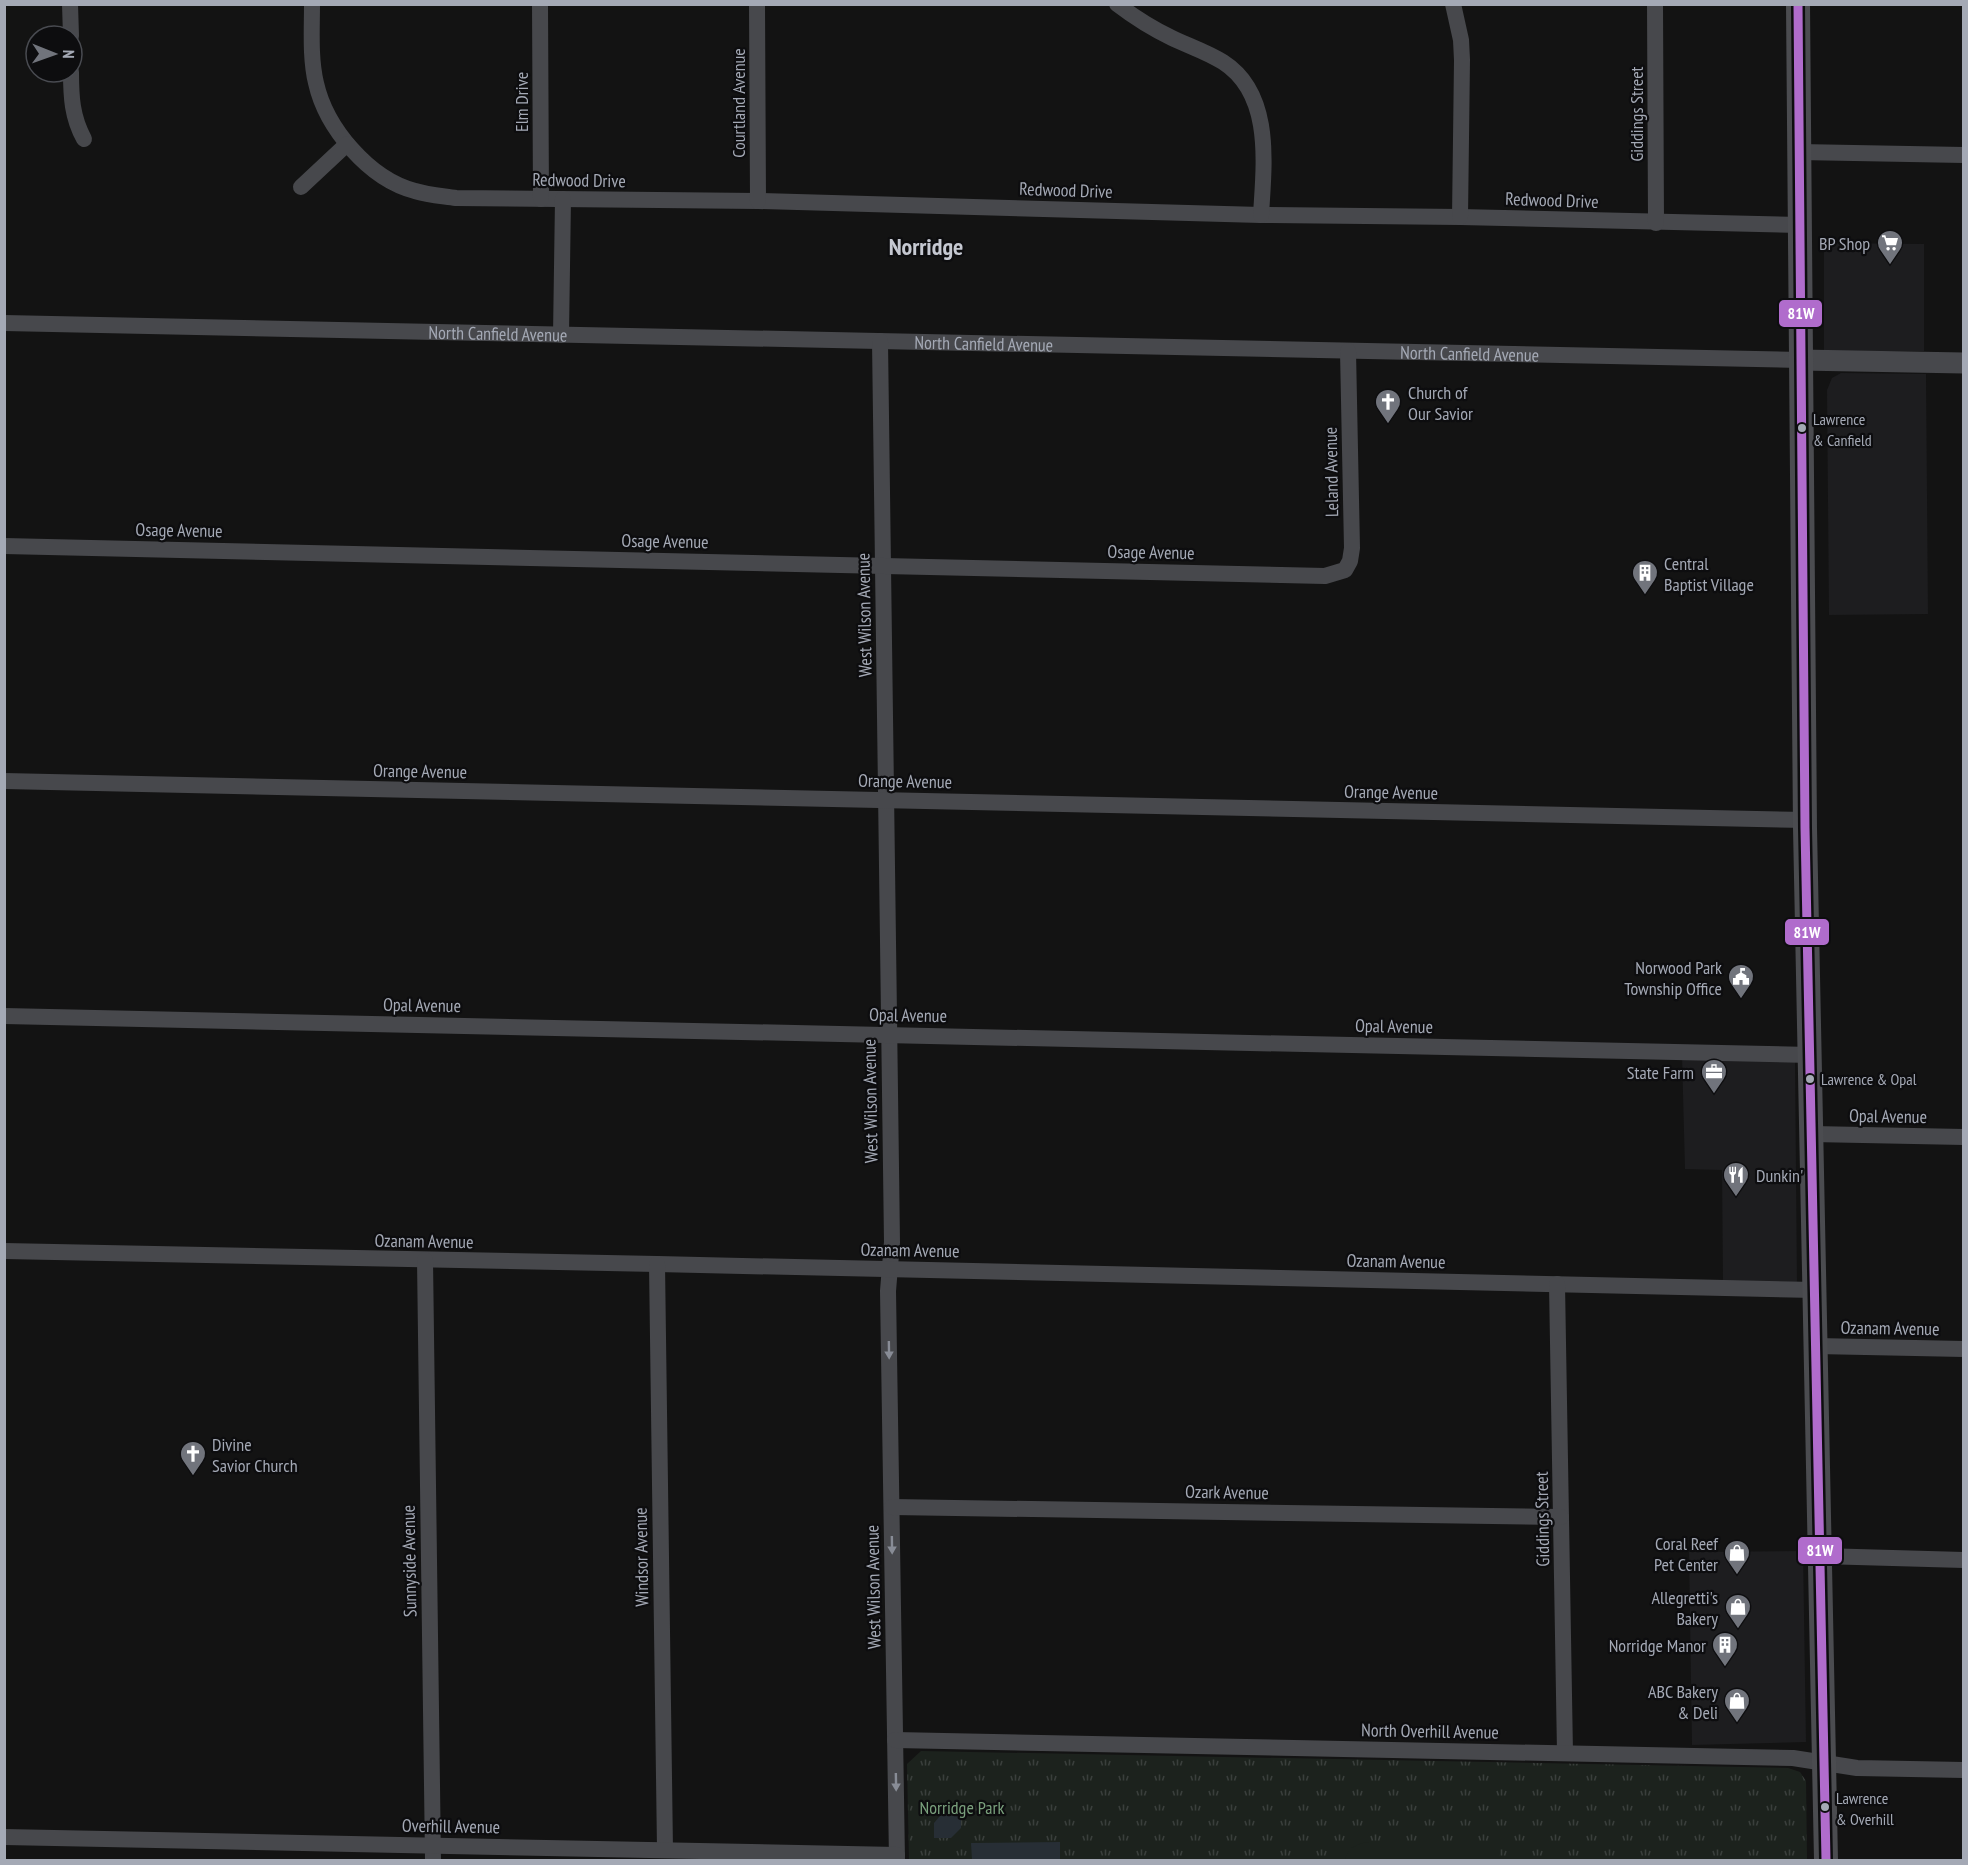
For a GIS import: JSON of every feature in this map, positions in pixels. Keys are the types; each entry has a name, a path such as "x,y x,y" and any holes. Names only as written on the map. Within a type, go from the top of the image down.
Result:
{"main road":[{"path":"1798,4 1806,820 1826,1860"}],"street":[{"path":"70,4 71,24"},
{"name":"Redwood Drive","path":"312,4 316,82 322,107 334,128 361,160 378,172 413,191 456,198 758,201 1261,215 1800,225"},
{"name":"Elm Drive","path":"540,4 541,200"},
{"name":"Courtland Avenue","path":"757,4 758,201"},
{"path":"1117,4 1171,38 1222,61 1238,74 1250,93 1263,135 1261,215"},
{"path":"1453,4 1461,40 1460,217"},
{"name":"Giddings Street","path":"1654,4 1656,223"},
{"path":"71,84 72,112 76,127 84,140"},
{"path":"301,187 347,144"},
{"path":"1799,152 1964,155"},
{"path":"561,335 563,200"},
{"name":"North Canfield Avenue","path":"4,323 1964,363"},
{"name":"West Wilson Avenue","path":"880,341 892,1242 888,1291 897,1858"},
{"name":"Leland Avenue","path":"1325,576 1345,570 1350,561 1352,548 1348,351"},
{"name":"Osage Avenue","path":"4,546 1325,576"},
{"name":"Orange Avenue","path":"4,781 1806,820"},
{"name":"Opal Avenue","path":"4,1016 1810,1055"},
{"name":"Opal Avenue","path":"1812,1134 1964,1137"},
{"name":"Ozanam Avenue","path":"4,1251 1815,1290"},
{"name":"Sunnyside Avenue","path":"425,1260 433,1853"},
{"name":"Windsor Avenue","path":"657,1264 664,1850"},
{"name":"Giddings Street","path":"1557,1284 1565,1754"},
{"name":"Ozanam Avenue","path":"1816,1346 1964,1349"},
{"name":"Ozark Avenue","path":"892,1507 1561,1517"},
{"path":"1821,1556 1964,1560"},
{"name":"North Overhill Avenue","path":"895,1740 1793,1758 1857,1768 1964,1770"},
{"name":"Overhill Avenue","path":"4,1838 433,1853 664,1850 897,1858"}],"shaded area":[{"path":"1824,243 1924,244 1924,351 1824,351"},
{"path":"1841,373 1926,374 1928,614 1829,615 1827,390 1832,378"},
{"path":"1682,1056 1795,1058 1797,1286 1723,1284 1722,1170 1685,1169"},
{"name":"Norridge Manor","path":"1803,1551 1806,1742 1692,1745 1689,1552"},
{"path":"944,1811 961,1811 961,1828 951,1838 934,1838 934,1823"},
{"path":"1060,1842 1060,1860 972,1860 971,1843"}],"green space":[{"name":"Norridge Park","path":"921,1751 1788,1768 1800,1772 1806,1781 1807,1860 909,1860 907,1764"},
{"path":"1369,1842 1499,1842 1499,1860 1345,1860 1353,1847"}],"transit line":[{"name":"81W","path":"1798,4 1805,828 1826,1860"}],"place":[{"name":"BP Shop","path":"1890,266"},
{"name":"Church of Our Savior","path":"1388,425"},
{"name":"Lawrence & Canfield","path":"1802,428"},
{"name":"Central Baptist Village","path":"1645,596"},
{"name":"Norwood Park Township Office","path":"1741,1000"},
{"name":"Lawrence & Opal","path":"1810,1079"},
{"name":"State Farm","path":"1714,1095"},
{"name":"Dunkin'","path":"1736,1198"},
{"name":"Divine Savior Church","path":"193,1477"},
{"name":"Coral Reef Pet Center","path":"1737,1576"},
{"name":"Allegretti's Bakery","path":"1738,1630"},
{"name":"Norridge Manor","path":"1725,1668"},
{"name":"ABC Bakery & Deli","path":"1737,1724"},
{"name":"Lawrence & Overhill","path":"1825,1807"}],"district":[{"name":"Norridge","path":"926,246"}]}
